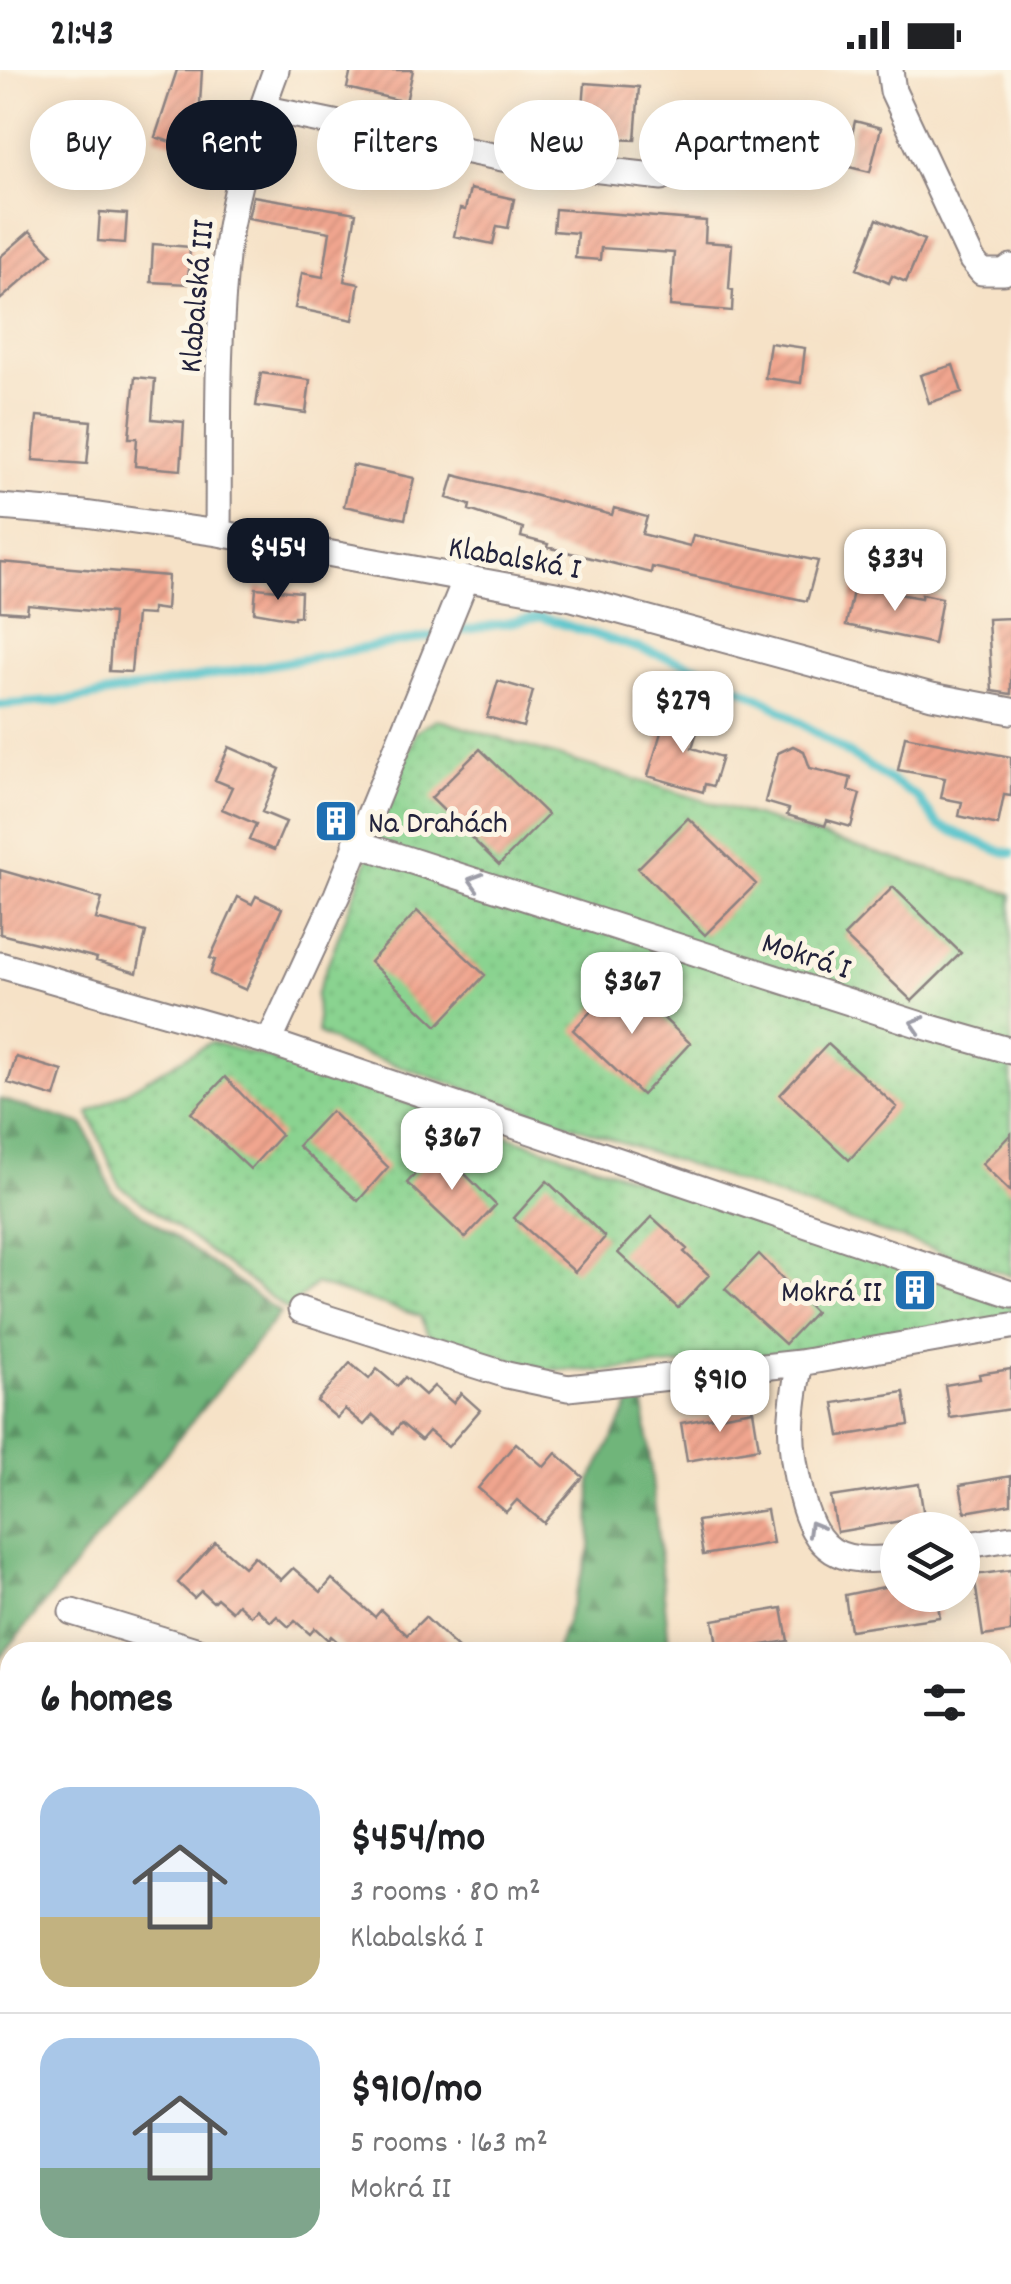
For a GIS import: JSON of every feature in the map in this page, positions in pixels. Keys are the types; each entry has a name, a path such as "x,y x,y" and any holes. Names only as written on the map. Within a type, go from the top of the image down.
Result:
{"street":[{"name":"Klabalská III","path":"265,100 276,70"},
{"path":"890,70 893,91 972,260 982,272 1004,272 1011,267"},
{"path":"297,116 466,152 547,166 639,175"},
{"name":"Klabalská III","path":"218,533 220,336 227,246 238,190"},
{"name":"Klabalská I","path":"0,507 85,514 218,533 572,598 932,696 1011,710"},
{"path":"269,1042 336,895 464,580"},
{"name":"Mokrá I","path":"356,843 1011,1051"},
{"path":"0,964 269,1042 1011,1294"},
{"path":"300,1310 507,1375 568,1388 800,1364 1011,1326"},
{"path":"800,1364 789,1416 796,1478 808,1525 824,1545 841,1555 880,1560"},
{"path":"980,1543 1011,1538"},
{"path":"72,1612 170,1642"}],"green space":[{"path":"436,719 1011,894 1011,1276 344,1047 318,1033 316,995 416,732"},
{"path":"211,1042 300,1067 1011,1304 1011,1317 927,1333 721,1361 601,1371 542,1369 428,1335 420,1316 315,1284 288,1310 119,1185 89,1113"},
{"path":"0,1099 84,1125 112,1192 280,1313 13,1642 0,1642"},
{"path":"643,1394 669,1642 559,1642 590,1550 591,1481 631,1402"}],"building":[{"path":"177,70 202,70 200,100 167,100"},
{"path":"351,70 413,70 406,100 347,88"},
{"path":"585,83 639,87 635,140 619,139 619,100 584,100"},
{"path":"166,104 166,141 155,137"},
{"path":"855,121 881,128 870,172 855,168"},
{"path":"470,190 514,199 508,228 497,226 493,244 454,236 460,209 465,210"},
{"path":"253,196 356,213 344,281 359,284 353,320 295,308 302,273 323,277 330,232 248,218"},
{"path":"555,209 706,221 705,242 732,244 732,311 670,306 674,253 601,248 600,260 575,258 577,233 553,231"},
{"path":"100,212 127,214 125,243 98,241"},
{"path":"877,219 924,240 906,282 892,276 889,283 857,269"},
{"path":"30,231 52,254 0,300 0,257"},
{"path":"153,244 190,247 188,284 151,282"},
{"path":"770,343 805,348 801,383 765,378"},
{"path":"953,365 962,392 929,403 920,375"},
{"path":"261,373 310,380 306,413 256,406"},
{"path":"135,377 155,379 152,419 184,422 181,470 135,466 137,438 129,438"},
{"path":"37,416 91,421 87,464 33,460"},
{"path":"353,465 414,478 405,519 344,506"},
{"path":"454,475 612,515 614,508 647,517 642,534 690,546 693,535 818,561 807,601 652,567 651,573 547,547 548,544 521,537 523,528 469,510 470,505 447,498"},
{"path":"0,562 168,576 166,610 152,608 152,615 136,614 131,672 109,671 113,613 28,605 27,613 0,611"},
{"path":"854,586 942,598 934,644 846,625"},
{"path":"256,588 301,592 300,616 294,619 254,612"},
{"path":"1011,618 1011,694 992,691 988,619"},
{"path":"498,681 533,691 523,727 487,717"},
{"path":"667,712 700,722 692,748 722,757 713,786 705,784 703,792 648,776"},
{"path":"905,736 1011,757 1011,796 1004,795 998,825 959,816 962,802 941,798 945,778 898,770"},
{"path":"793,746 804,751 810,768 851,778 848,790 860,794 851,827 827,820 825,826 787,815 789,809 765,802 778,753"},
{"path":"229,747 280,769 262,812 286,822 274,850 249,840 256,824 222,809 232,787 215,780"},
{"path":"480,749 548,815 499,865 431,798"},
{"path":"688,818 756,884 705,935 638,868"},
{"path":"0,870 102,899 96,919 146,932 137,973 96,961 97,958 0,934"},
{"path":"893,887 961,953 912,1001 844,936"},
{"path":"256,896 282,908 246,990 210,974 215,960 210,958 238,897 252,904"},
{"path":"417,911 485,975 437,1026 370,962"},
{"path":"622,979 690,1043 642,1095 573,1030"},
{"path":"828,1044 897,1107 849,1160 780,1095"},
{"path":"16,1057 63,1071 55,1097 8,1083"},
{"path":"225,1077 281,1135 250,1169 191,1113"},
{"path":"331,1111 388,1167 358,1201 298,1146"},
{"path":"1011,1134 1011,1192 982,1164"},
{"path":"439,1148 496,1205 465,1238 407,1183"},
{"path":"547,1181 605,1237 575,1272 514,1218"},
{"path":"652,1217 709,1275 678,1308 618,1253"},
{"path":"759,1254 815,1312 785,1344 725,1289"},
{"path":"350,1363 369,1379 377,1369 397,1386 405,1377 425,1395 434,1386 453,1403 461,1393 480,1410 448,1447 429,1431 421,1440 401,1423 393,1433 373,1415 364,1425 345,1409 337,1418 317,1401"},
{"path":"1011,1369 1011,1409 950,1418 945,1385"},
{"path":"904,1392 909,1425 840,1436 834,1403"},
{"path":"753,1410 759,1448 687,1461 681,1423"},
{"path":"516,1443 544,1467 556,1453 583,1477 544,1523 517,1500 506,1512 478,1488"},
{"path":"1011,1476 1011,1504 965,1512 960,1485"},
{"path":"919,1484 923,1512 880,1512 880,1525 837,1532 831,1497"},
{"path":"767,1510 773,1543 703,1555 697,1521"},
{"path":"215,1542 244,1567 254,1556 281,1580 293,1568 321,1592 332,1579 375,1617 381,1610 407,1635 425,1617 451,1642 338,1642 331,1636 328,1640 315,1628 310,1634 295,1621 289,1627 277,1616 271,1622 257,1609 251,1616 238,1604 232,1611 201,1591 194,1598 178,1583"},
{"path":"1011,1570 1011,1632 983,1636 980,1574"},
{"path":"880,1588 880,1612 939,1612 940,1617 850,1630 845,1595"},
{"path":"782,1608 788,1641 716,1642 713,1620"}],"waterway":[{"path":"0,705 72,700 540,617 697,667 768,702 917,797 938,825 1011,853"}],"place":[{"name":"Na Drahách","path":"336,821"},
{"name":"Mokrá II","path":"915,1290"}]}
